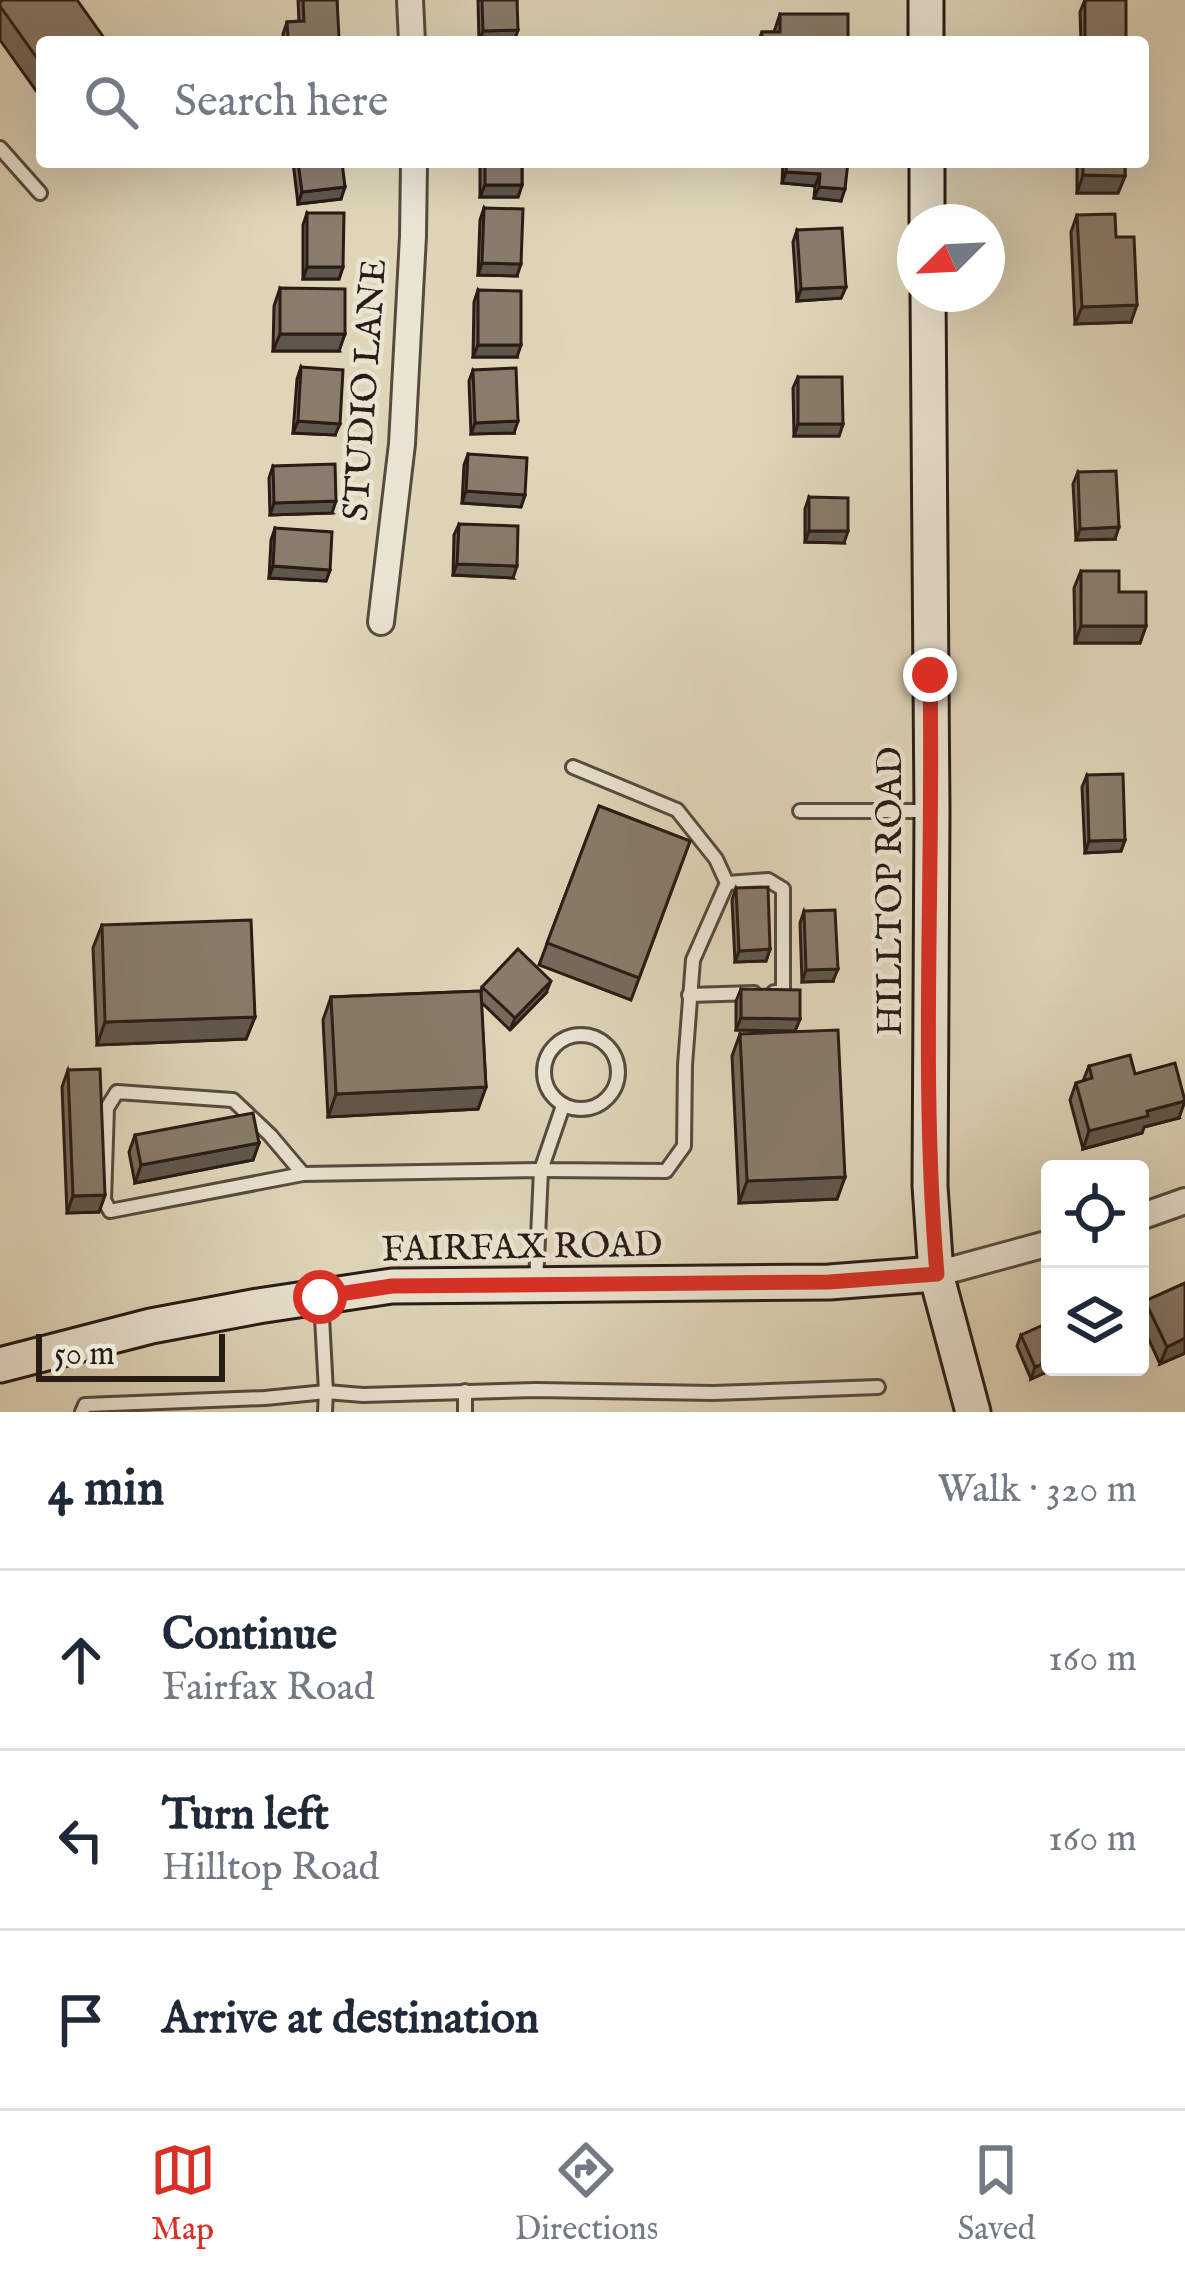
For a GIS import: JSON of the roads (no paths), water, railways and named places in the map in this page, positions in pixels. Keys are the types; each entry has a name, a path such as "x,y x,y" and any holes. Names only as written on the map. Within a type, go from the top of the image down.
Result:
{"main road":[{"path":"926,0 926,36"},
{"path":"927,168 927,204"},
{"name":"HILLTOP ROAD","path":"928,312 929,1186 937,1274 973,1412"},
{"name":"FAIRFAX ROAD","path":"0,1365 151,1326 392,1286 829,1282 937,1274"}],"street":[{"path":"410,0 412,36"},
{"name":"STUDIO LANE","path":"381,622 402,444 414,168"},
{"path":"1149,1214 1185,1201"},
{"name":"FAIRFAX ROAD","path":"937,1274 1041,1245"}],"lane":[{"path":"0,148 40,193"},
{"path":"304,1174 233,1100 118,1092 107,1108 104,1200 110,1211 304,1174 666,1171 684,1146 693,960 727,883 716,859 677,810 573,767"},
{"path":"800,811 932,811"},
{"path":"689,995 783,992 783,889 768,880 727,883"},
{"path":"570,1036 595,1038 613,1054 614,1088 607,1098 586,1109 563,1106 546,1087 545,1062 550,1051 570,1036"},
{"path":"536,1285 541,1170 563,1106"},
{"path":"320,1297 325,1412"},
{"path":"82,1412 85,1405 326,1392 712,1393 878,1387"},
{"path":"465,1391 465,1412"}]}
